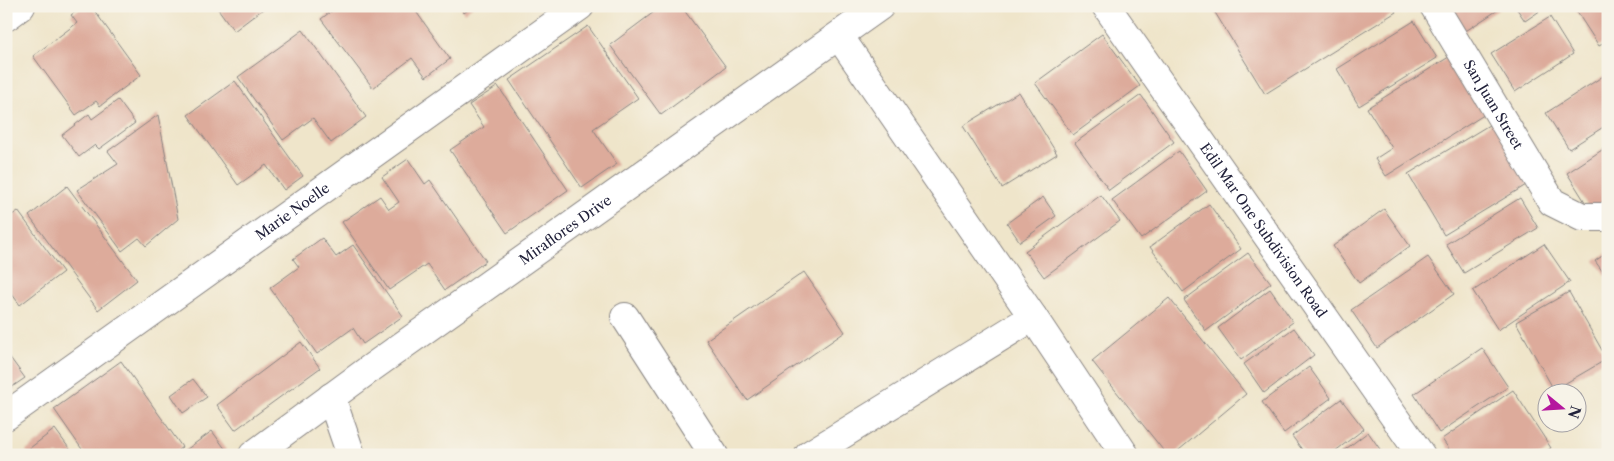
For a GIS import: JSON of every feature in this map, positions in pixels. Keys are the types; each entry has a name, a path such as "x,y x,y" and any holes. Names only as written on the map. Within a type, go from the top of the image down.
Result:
{"street":[{"path":"6,17 21,6"},
{"name":"Marie Noelle","path":"6,416 580,6"},
{"name":"Miraflores Drive","path":"253,455 331,397 880,6"},
{"name":"Edil Mar One Subdivision Road","path":"1106,6 1422,455"},
{"name":"San Juan Street","path":"1434,6 1552,202 1582,217 1605,217 1608,215"},
{"path":"839,36 1125,455"},
{"path":"626,317 714,455"},
{"path":"809,455 1032,317"},
{"path":"331,397 351,455"}],"building":[{"path":"83,6 91,6 141,75 100,106 96,101 76,115 33,56 77,23 71,15"},
{"path":"216,6 267,6 234,31"},
{"path":"338,6 412,6 450,59 426,77 412,58 373,88 321,19"},
{"path":"460,6 473,6 464,13"},
{"path":"662,6 681,6 726,67 661,115 610,45"},
{"path":"1211,6 1392,6 1396,12 1265,94"},
{"path":"1439,6 1504,6 1458,36"},
{"path":"1515,6 1547,6 1525,21"},
{"path":"1573,6 1608,6 1608,41 1599,46"},
{"path":"1550,17 1573,54 1515,92 1491,54"},
{"path":"1414,21 1437,58 1359,106 1337,69"},
{"path":"588,26 638,98 593,129 617,164 582,188 509,80"},
{"path":"303,30 366,117 331,143 313,118 283,140 238,77"},
{"path":"1102,34 1140,86 1073,135 1035,83"},
{"path":"1452,55 1487,113 1386,176 1375,159 1392,148 1367,108"},
{"path":"1608,73 1608,124 1569,149 1546,113"},
{"path":"235,81 303,176 284,190 266,165 238,185 188,115"},
{"path":"498,86 568,190 507,233 450,150 484,127 469,105"},
{"path":"1019,92 1057,154 1002,188 963,126"},
{"path":"1141,95 1174,142 1109,190 1075,143"},
{"path":"118,100 135,123 99,149 95,145 79,157 62,135 89,114 92,119"},
{"path":"158,115 178,219 146,246 139,238 122,251 77,190 118,164 108,151"},
{"path":"1494,122 1531,182 1444,235 1408,174"},
{"path":"1608,146 1608,202 1592,213 1567,173"},
{"path":"1179,151 1207,191 1141,239 1112,200"},
{"path":"408,159 425,184 430,180 486,261 445,290 427,264 389,290 342,222 380,196 389,209 399,202 382,177"},
{"path":"67,186 137,280 98,310 29,216"},
{"path":"1101,195 1120,221 1044,277 1025,251"},
{"path":"1043,197 1056,216 1020,242 1007,223"},
{"path":"1520,198 1538,228 1464,273 1446,244"},
{"path":"1209,204 1241,249 1183,292 1150,247"},
{"path":"1384,209 1410,246 1359,283 1333,246"},
{"path":"18,211 63,272 20,305 6,286 6,219"},
{"path":"322,238 336,257 353,245 403,316 363,344 353,328 317,354 270,288 299,267 293,259"},
{"path":"1544,244 1570,282 1498,330 1473,291"},
{"path":"1608,252 1608,279 1595,261"},
{"path":"1248,253 1271,283 1206,331 1184,300"},
{"path":"1428,257 1454,294 1377,348 1351,310"},
{"path":"804,272 845,332 747,400 706,340"},
{"path":"1270,289 1293,322 1241,360 1218,328"},
{"path":"1569,292 1607,359 1564,384 1551,384 1516,322"},
{"path":"1169,298 1246,394 1173,455 1167,455 1092,361"},
{"path":"1294,328 1314,355 1264,393 1244,364"},
{"path":"301,342 320,368 235,430 217,405"},
{"path":"1482,348 1508,387 1439,433 1414,394"},
{"path":"6,352 25,378 6,391"},
{"path":"121,361 182,447 172,455 86,455 54,409"},
{"path":"1309,367 1331,398 1284,433 1262,402"},
{"path":"193,379 207,397 183,413 171,395"},
{"path":"1513,390 1536,425 1536,434 1542,434 1551,448 1541,455 1453,455 1442,439"},
{"path":"1341,399 1364,429 1330,455 1306,455 1292,436"},
{"path":"55,429 74,455 29,455 26,451"},
{"path":"212,431 226,450 219,455 179,455"},
{"path":"1368,432 1384,455 1338,455"}]}
